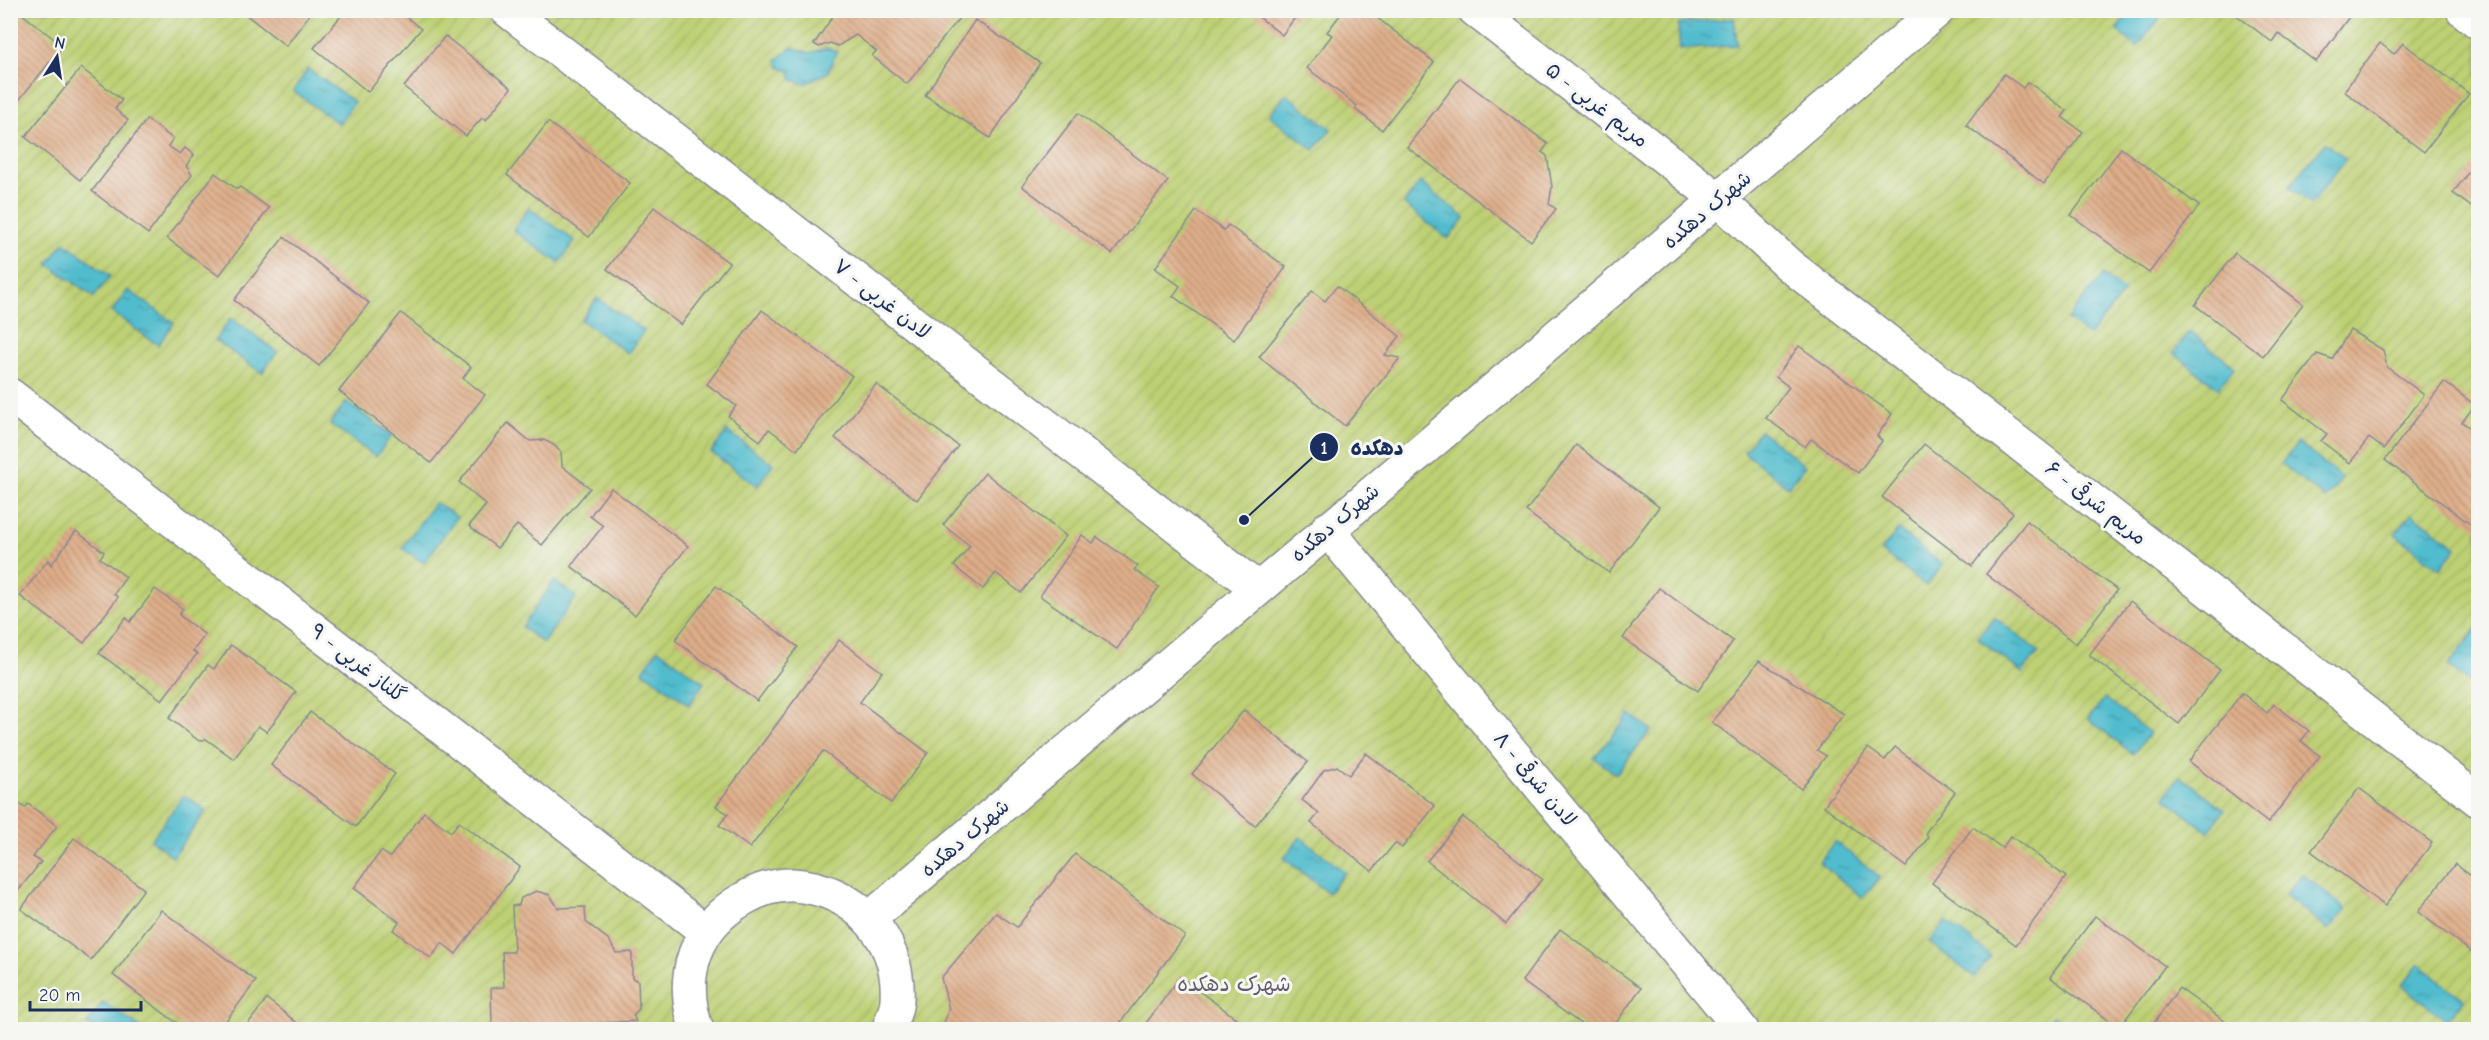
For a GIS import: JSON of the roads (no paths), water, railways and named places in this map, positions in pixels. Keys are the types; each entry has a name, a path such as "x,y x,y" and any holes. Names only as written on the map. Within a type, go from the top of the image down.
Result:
{"street":[{"name":"لادن غربی - ۷","path":"507,10 1257,588"},
{"name":"مریم غربی - ۵","path":"1475,10 1719,200"},
{"name":"شهرک دهکده","path":"869,919 1257,588 1719,200 1938,10"},
{"path":"2463,10 2478,22"},
{"name":"مریم شرقی - ۶","path":"1719,200 1789,265 2478,800"},
{"name":"گلناز غربی - ۹","path":"10,395 705,931"},
{"name":"لادن شرقی - ۸","path":"1327,529 1742,1029"},
{"path":"697,1029 688,996 692,962 705,931 728,907 758,890 791,884 826,890 857,906 881,932 895,964 897,1000 889,1029"}],"water":[{"path":"2132,10 2166,11 2137,47 2116,30"},
{"path":"1734,18 1737,45 1680,50 1678,24"},
{"path":"792,47 809,53 827,48 837,51 828,72 805,84 792,80 790,71 780,68 777,60"},
{"path":"308,69 354,102 339,124 293,91"},
{"path":"1286,94 1331,129 1314,150 1269,115"},
{"path":"2325,143 2346,159 2311,204 2289,187"},
{"path":"1420,182 1465,218 1448,239 1404,204"},
{"path":"529,208 575,241 559,263 513,230"},
{"path":"64,242 110,276 94,297 48,264"},
{"path":"2103,275 2124,292 2089,336 2067,319"},
{"path":"128,290 174,323 158,345 112,312"},
{"path":"597,298 644,331 628,353 581,320"},
{"path":"231,318 277,352 262,373 215,340"},
{"path":"2190,332 2235,367 2218,388 2173,353"},
{"path":"346,402 392,435 376,457 330,424"},
{"path":"1760,430 1805,466 1788,487 1744,452"},
{"path":"727,431 773,464 757,486 711,452"},
{"path":"2298,443 2342,478 2326,499 2281,464"},
{"path":"435,502 457,517 424,563 402,548"},
{"path":"2412,513 2457,547 2440,569 2395,534"},
{"path":"1898,530 1943,565 1926,586 1881,551"},
{"path":"554,581 576,597 543,643 522,627"},
{"path":"1994,617 2039,652 2022,673 1978,638"},
{"path":"2478,628 2478,672 2470,683 2448,666"},
{"path":"658,649 704,683 689,705 643,671"},
{"path":"2105,698 2150,733 2133,754 2088,719"},
{"path":"1630,714 1651,730 1616,774 1594,758"},
{"path":"2180,776 2225,810 2208,832 2164,797"},
{"path":"184,795 206,811 173,857 151,840"},
{"path":"1300,837 1345,872 1328,893 1284,858"},
{"path":"1835,841 1880,877 1863,898 1819,862"},
{"path":"2302,874 2346,909 2329,930 2285,895"},
{"path":"1946,921 1991,956 1974,977 1929,942"},
{"path":"2419,964 2464,1000 2447,1021 2402,985"},
{"path":"103,1002 142,1029 96,1029 87,1024"},
{"path":"2053,1016 2070,1029 2042,1029"}],"place":[{"name":"دهکده","path":"1244,520"}],"district":[{"name":"شهرک دهکده","path":"1234,984"}]}
